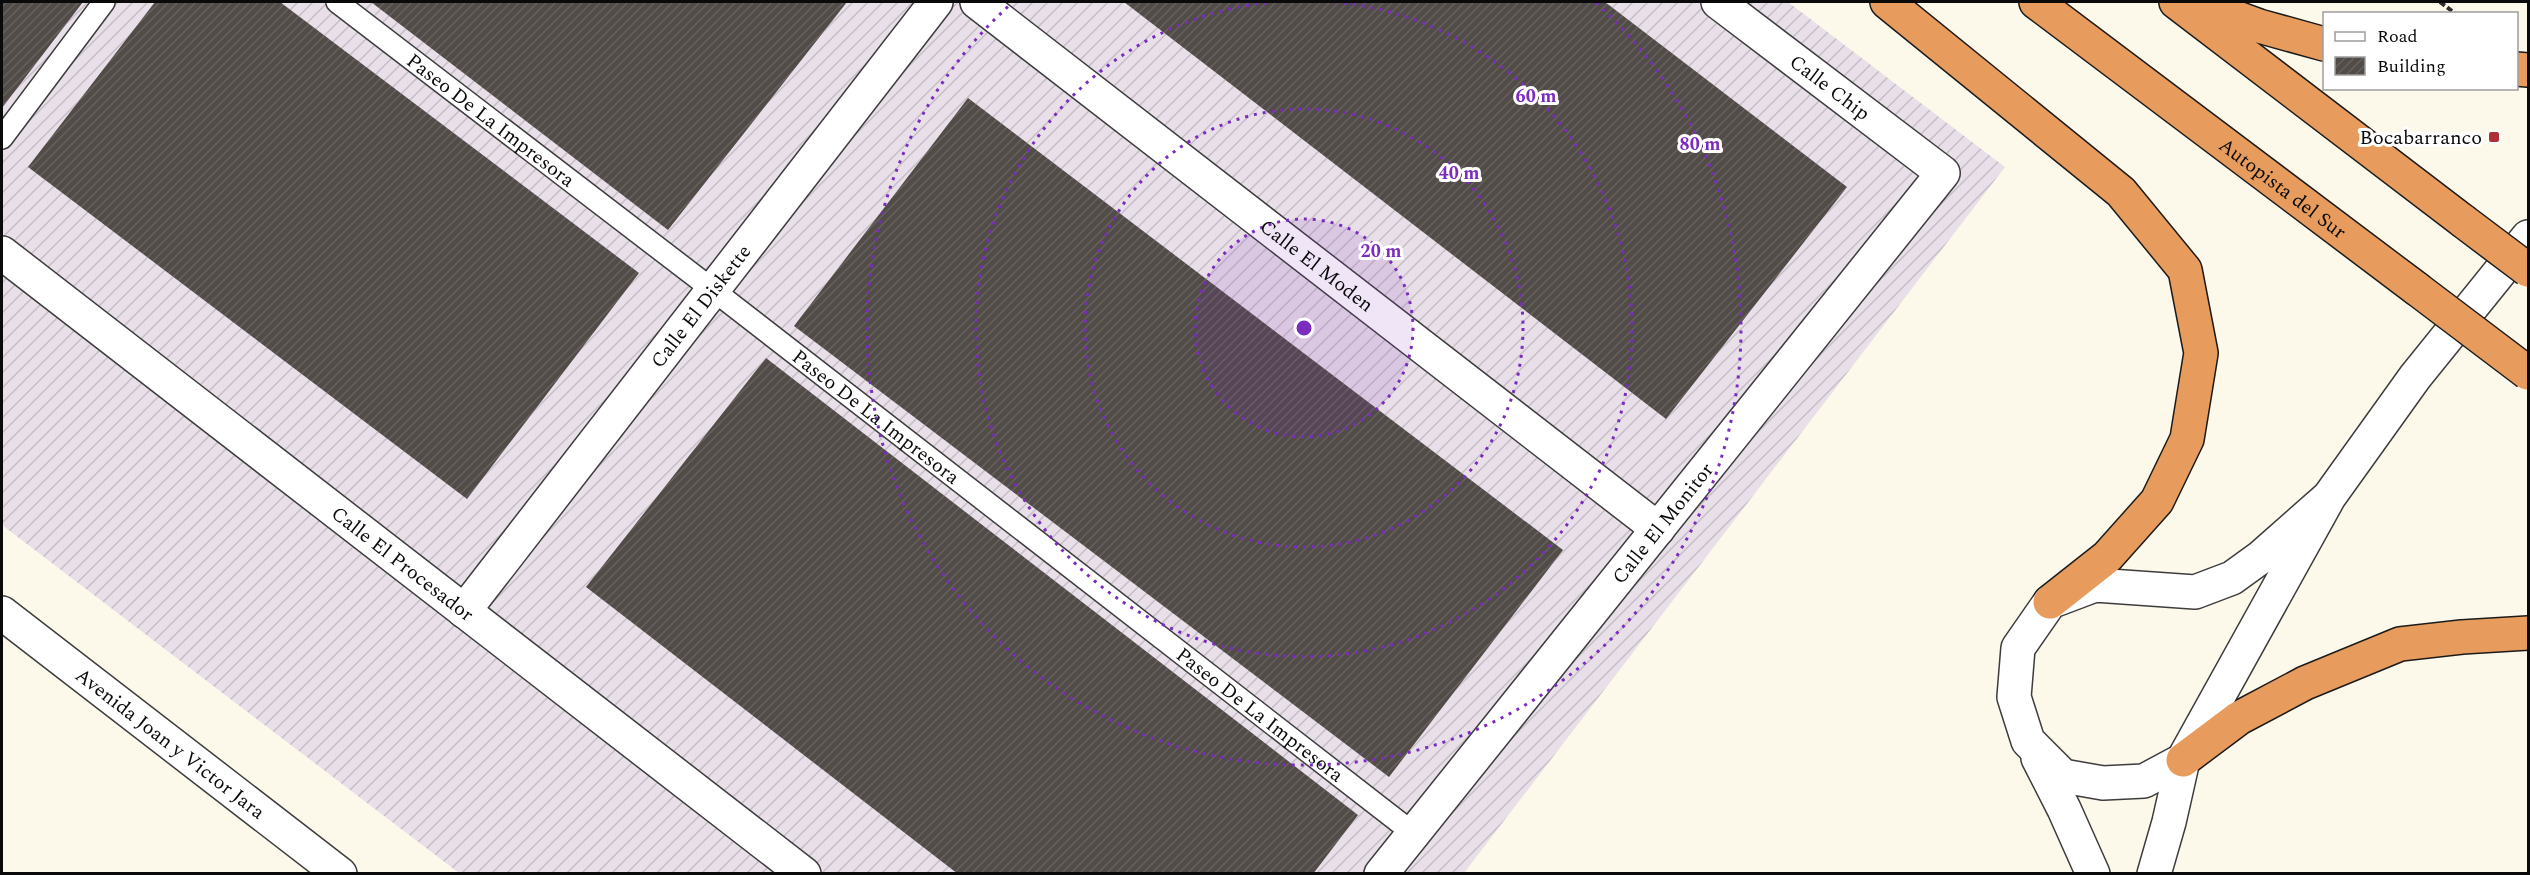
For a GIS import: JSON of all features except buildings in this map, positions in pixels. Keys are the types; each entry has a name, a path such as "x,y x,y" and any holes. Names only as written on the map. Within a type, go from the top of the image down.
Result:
{"highway":[{"path":"1887,2 2121,192 2185,270 2201,353 2187,439 2157,501 2107,557 2050,602"},
{"name":"Autopista del Sur","path":"2036,2 2529,373"},
{"path":"2176,2 2529,270"},
{"path":"2194,2 2259,26 2323,43"},
{"path":"2183,760 2239,718 2305,683 2400,645 2462,637 2529,633"}],"street":[{"name":"Calle El Diskette","path":"464,611 936,2"},
{"name":"Calle El Moden","path":"977,2 1658,530"},
{"name":"Calle Chip","path":"1718,2 1943,173"},
{"name":"Calle El Monitor","path":"1381,873 1943,173"},
{"path":"2154,873 2169,822 2183,760 2329,497 2415,378 2529,237"},
{"name":"Calle El Procesador","path":"2,253 804,873"},
{"path":"2093,873 2064,808 2028,741 2014,697 2018,648 2050,602 2095,585 2195,592 2232,578 2254,562 2329,497"},
{"name":"Avenida Joan y Victor Jara","path":"2,613 340,873"},
{"path":"2028,741 2063,776 2103,783 2144,781 2183,760"}],"lane":[{"path":"2,138 104,2"},
{"name":"Paseo De La Impresora","path":"337,2 713,290 1413,833"}],"path":[{"path":"2440,2 2453,12"}],"shaded area":[{"path":"2,2 1788,2 2005,167 1464,873 459,873 2,525"}],"place":[{"name":"Bocabarranco","path":"2494,137"}]}
